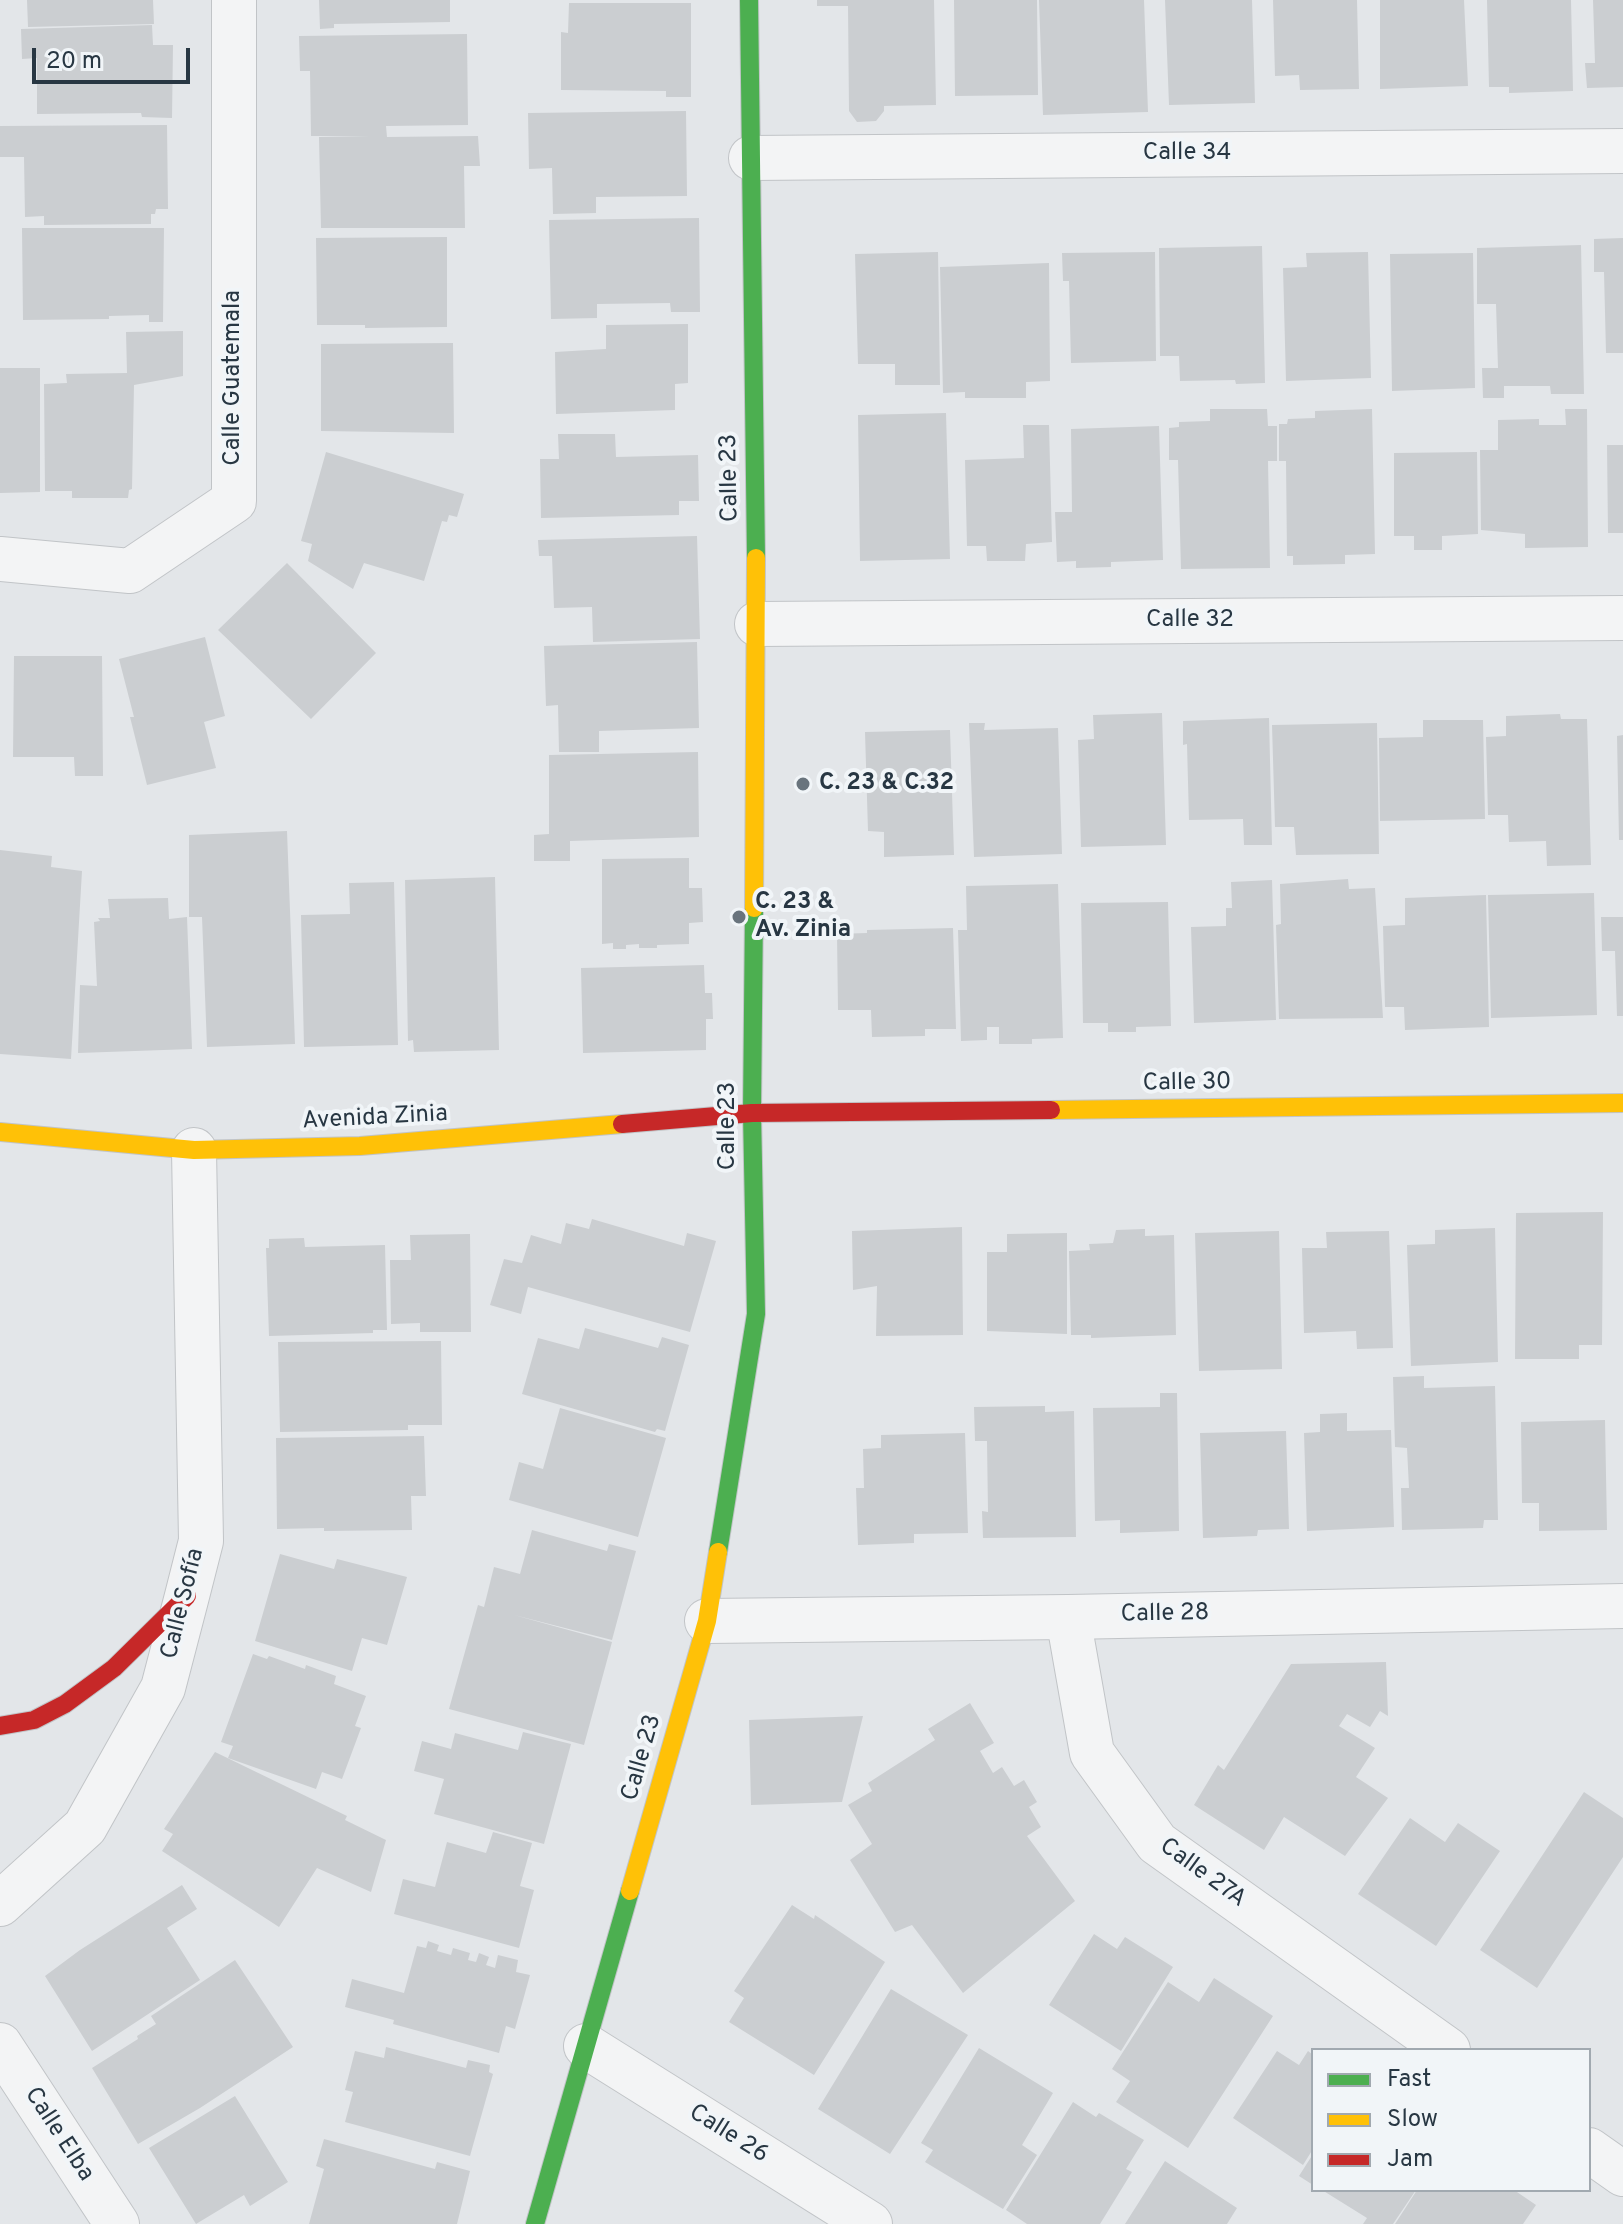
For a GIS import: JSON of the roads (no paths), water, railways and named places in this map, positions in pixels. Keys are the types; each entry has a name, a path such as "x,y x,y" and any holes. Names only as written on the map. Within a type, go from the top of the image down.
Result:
{"main road":[{"name":"Calle 23","path":"535,2224 707,1621 756,1314 752,1113 757,624 749,0"},
{"name":"Calle 30","path":"752,1113 1623,1103"},
{"name":"Avenida Zinia","path":"0,1132 194,1150 360,1146 752,1113"},
{"path":"0,1726 34,1720 65,1704 114,1668 187,1596"}],"street":[{"name":"Calle Guatemala","path":"0,559 130,571 234,501 234,0"},
{"name":"Calle 34","path":"751,158 1623,151"},
{"name":"Calle 32","path":"757,624 1623,618"},
{"name":"Calle Sofía","path":"0,1904 85,1827 163,1688 187,1596 201,1541 194,1150"},
{"name":"Calle 28","path":"707,1621 1623,1606"},
{"name":"Calle 27A","path":"1068,1617 1092,1753 1157,1843 1445,2048"},
{"name":"Calle Elba","path":"0,2045 117,2224"},
{"name":"Calle 26","path":"586,2046 870,2224"},
{"path":"1591,2151 1623,2174"}],"place":[{"name":"C. 23 & C.32","path":"803,784"},
{"name":"C. 23 & Av. Zinia","path":"739,917"}]}
